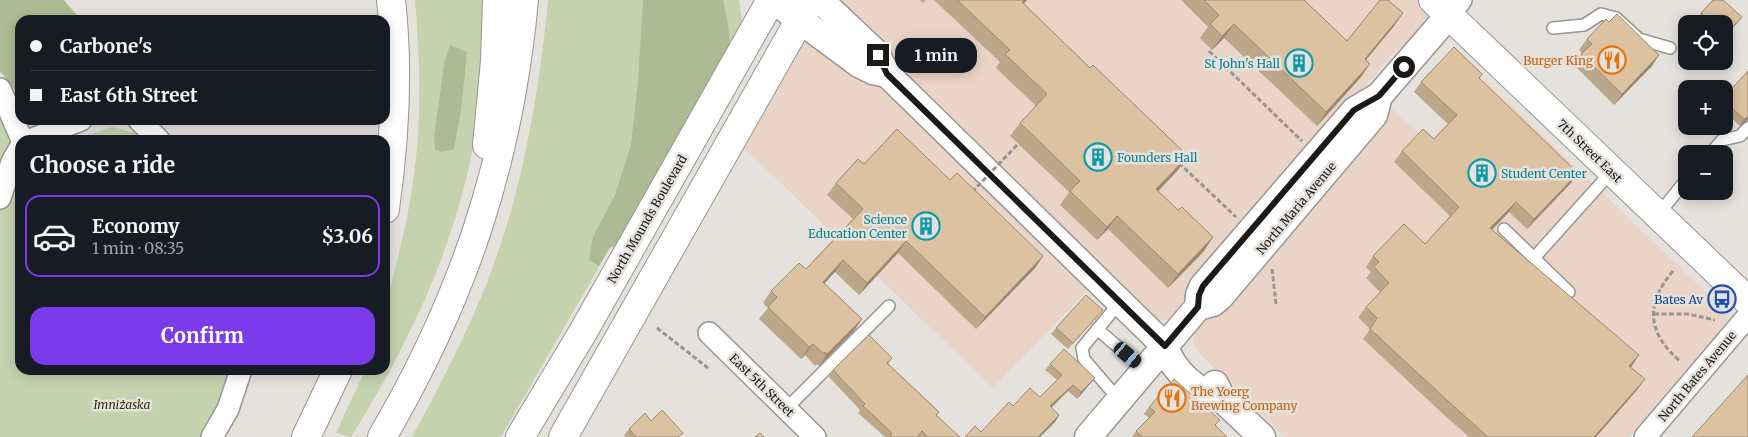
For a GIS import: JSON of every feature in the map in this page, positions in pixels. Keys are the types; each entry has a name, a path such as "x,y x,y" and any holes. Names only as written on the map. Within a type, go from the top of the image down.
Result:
{"main road":[{"path":"390,168 396,94 391,0"},
{"path":"482,219 495,60 497,0"},
{"path":"382,437 410,389 438,332 482,219 508,119 520,44 524,0"},
{"name":"North Mounds Boulevard","path":"520,437 583,332 772,0"},
{"name":"7th Street East","path":"1448,5 1612,171 1748,301"},
{"path":"563,437 805,10"},
{"path":"306,437 336,375"}],"street":[{"path":"772,0 805,10 864,67 887,74"},
{"path":"820,0 875,52 887,74 1165,346 1180,350 1196,361 1212,379 1223,400 1262,437"},
{"name":"North Maria Avenue","path":"1088,437 1198,307 1217,300 1276,233 1374,115 1379,96 1448,5"},
{"path":"0,89 15,124"},
{"path":"43,135 68,125"},
{"path":"144,125 154,135"},
{"path":"0,198 15,157"},
{"name":"North Bates Avenue","path":"1645,437 1748,316"},
{"name":"East 5th Street","path":"709,334 815,437"},
{"path":"212,437 228,409 239,375"}],"lane":[{"path":"1553,28 1584,25 1601,14 1616,18 1639,39 1670,48"},
{"path":"1718,145 1722,140 1740,136 1748,128"},
{"path":"1534,258 1612,171"},
{"path":"1658,215 1678,190"},
{"path":"1504,229 1569,292"},
{"path":"1119,400 1084,359 1082,348 1120,302"},
{"path":"786,409 889,306"},
{"path":"1097,329 1145,370"}],"path":[{"path":"1210,51 1222,65 1306,145"},
{"path":"971,193 1018,144"},
{"path":"1173,157 1241,222"},
{"path":"1272,267 1276,304"},
{"path":"1673,271 1662,284 1656,300 1654,314 1655,330 1662,342 1680,361"},
{"path":"1654,314 1688,314 1715,320"},
{"path":"658,328 708,368"}],"shaded area":[{"path":"827,0 1442,0 1407,44 1396,50 1366,85 1429,142 1485,80 1710,296 1723,300 1728,309 1729,319 1629,437 1285,437 1199,353 1194,346 1193,333 1174,318 1158,319 1107,270 993,388 743,147"}],"green space":[{"path":"0,0 64,0 77,15 15,15 15,90 0,71"},
{"path":"415,0 485,0 480,103 467,177 456,217 428,293 390,370 390,292 410,199 418,137 418,46"},
{"path":"548,0 739,0 742,23 616,246 610,248 501,437 412,437 462,340 480,300 500,247 520,178 534,107"},
{"path":"643,0 723,0 730,46 616,246 610,247 599,266 589,260 593,237 615,195 631,145 638,81"},
{"path":"450,45 467,52 461,110 454,149 441,152 435,149 434,137 444,65"},
{"name":"Imniżaska","path":"0,115 15,139 15,375 230,375 211,424 201,437 0,437"},
{"path":"112,127 138,135 89,135"},
{"path":"363,375 387,375 351,437 336,433"}],"building":[{"name":"Founders Hall","path":"957,0 1024,0 1022,2 1090,68 1093,65 1188,156 1156,189 1178,210 1182,207 1213,237 1178,274 1117,216 1107,227 1070,191 1080,181 1020,123 1047,94 1005,54 1010,50"},
{"name":"St John's Hall","path":"1204,0 1304,0 1347,41 1380,0 1388,0 1403,13 1365,59 1370,64 1326,112 1234,24 1222,36 1210,24 1219,15"},
{"path":"1713,0 1723,0 1742,17 1733,27 1733,15 1703,15 1701,13"},
{"name":"Burger King","path":"1617,14 1659,55 1622,94 1581,54 1592,44 1587,39 1606,19 1609,22"},
{"path":"1454,47 1482,74 1479,78 1578,173 1534,219 1516,202 1490,228 1639,355 1629,366 1645,379 1594,437 1488,437 1370,329 1377,318 1366,307 1389,283 1374,267 1379,262 1373,256 1404,224 1425,244 1459,207 1402,151 1423,129 1434,139 1457,115 1421,82"},
{"path":"1748,71 1748,117 1744,119 1733,109 1733,87"},
{"path":"897,129 950,180 957,173 1043,256 985,317 906,241 867,283 843,260 823,282 862,319 827,354 825,352 824,354 813,344 809,347 768,307 777,297 771,291 799,263 806,269 863,209 836,183 858,159 864,164"},
{"path":"1086,295 1103,310 1073,343 1056,328"},
{"path":"869,335 892,358 887,363 939,412 936,415 960,437 928,437 922,431 917,437 891,437 892,433 863,406 865,404 833,370"},
{"path":"1064,349 1095,378 1081,392 1073,385 1050,406 1059,415 1038,437 965,437 975,426 981,432 1009,402 1013,406 1030,388 1040,397 1062,375 1050,364"},
{"path":"1748,375 1748,437 1692,437"},
{"path":"1174,379 1220,420 1215,425 1227,437 1142,437 1136,431 1155,412 1149,407"},
{"path":"662,410 683,433 678,437 636,437 629,429 645,413 651,421"},
{"path":"760,433 764,437 755,437"}],"place":[{"name":"Burger King","path":"1612,60"},
{"name":"St John's Hall","path":"1299,63"},
{"name":"Founders Hall","path":"1098,157"},
{"name":"Student Center","path":"1482,173"},
{"name":"Science Education Center","path":"926,226"},
{"name":"Bates Av","path":"1722,299"},
{"name":"The Yoerg Brewing Company","path":"1172,398"}],"route":[{"path":"878,55 887,74 1165,346 1198,307 1199,295 1203,286 1294,179 1354,110 1379,96 1404,67"}]}
